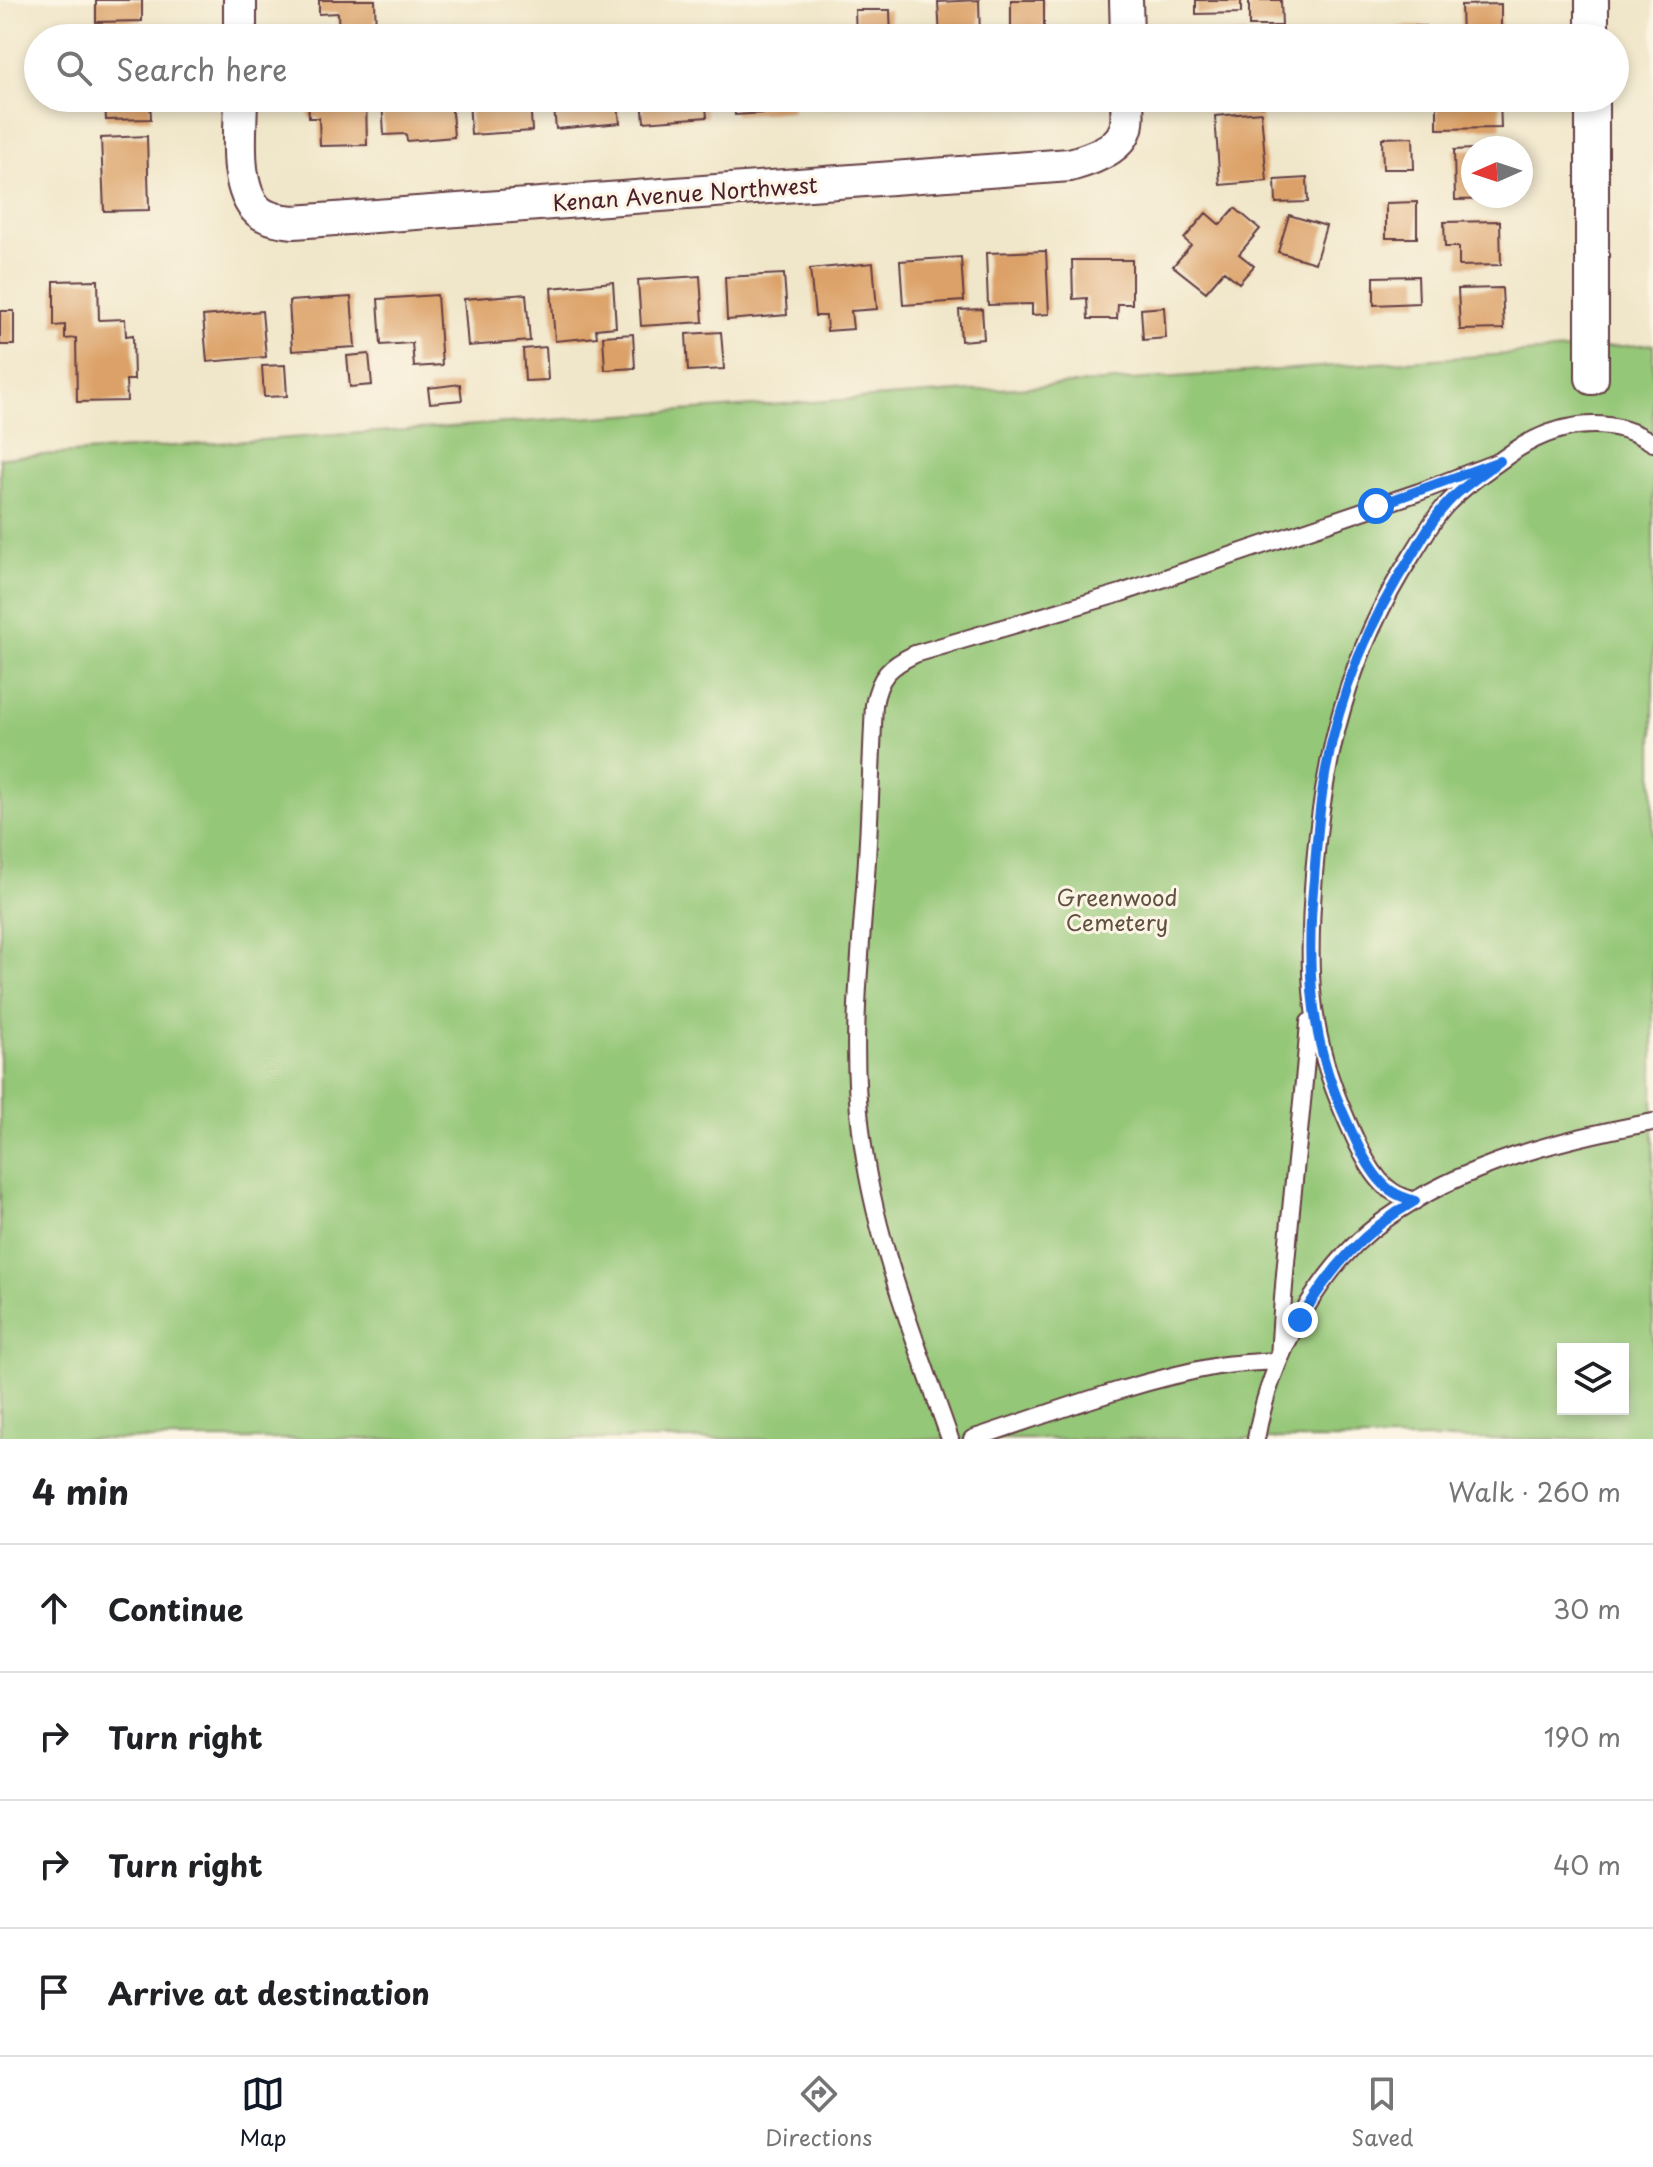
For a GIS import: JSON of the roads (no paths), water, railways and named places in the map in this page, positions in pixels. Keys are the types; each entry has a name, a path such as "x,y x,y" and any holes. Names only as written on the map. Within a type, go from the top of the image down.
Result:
{"street":[{"path":"240,0 240,24"},
{"path":"1126,0 1127,24"},
{"path":"1592,0 1592,24"},
{"name":"Kenan Avenue Northwest","path":"241,112 241,177 249,197 258,211 277,220 294,222 1070,165 1110,148 1121,138 1127,128 1127,112"},
{"path":"1592,112 1592,378"}],"lane":[{"path":"1279,1361 1283,1279 1311,994 1311,903 1322,794 1339,715 1363,646 1388,595 1444,507 1515,450 1547,433 1583,425 1618,427 1653,443"},
{"path":"950,1439 887,1252 860,1128 856,1057 858,999 877,688 900,662 915,654 1121,593 1419,492 1500,461"},
{"path":"1311,994 1322,1056 1350,1128 1380,1181 1394,1193 1415,1201"},
{"path":"1256,1439 1260,1413 1279,1361 1300,1320 1330,1274 1385,1219 1476,1171 1503,1161 1565,1141 1653,1122"},
{"path":"972,1439 1197,1370 1279,1361"}],"park label":[{"name":"Greenwood Cemetery","path":"1117,910"}]}
